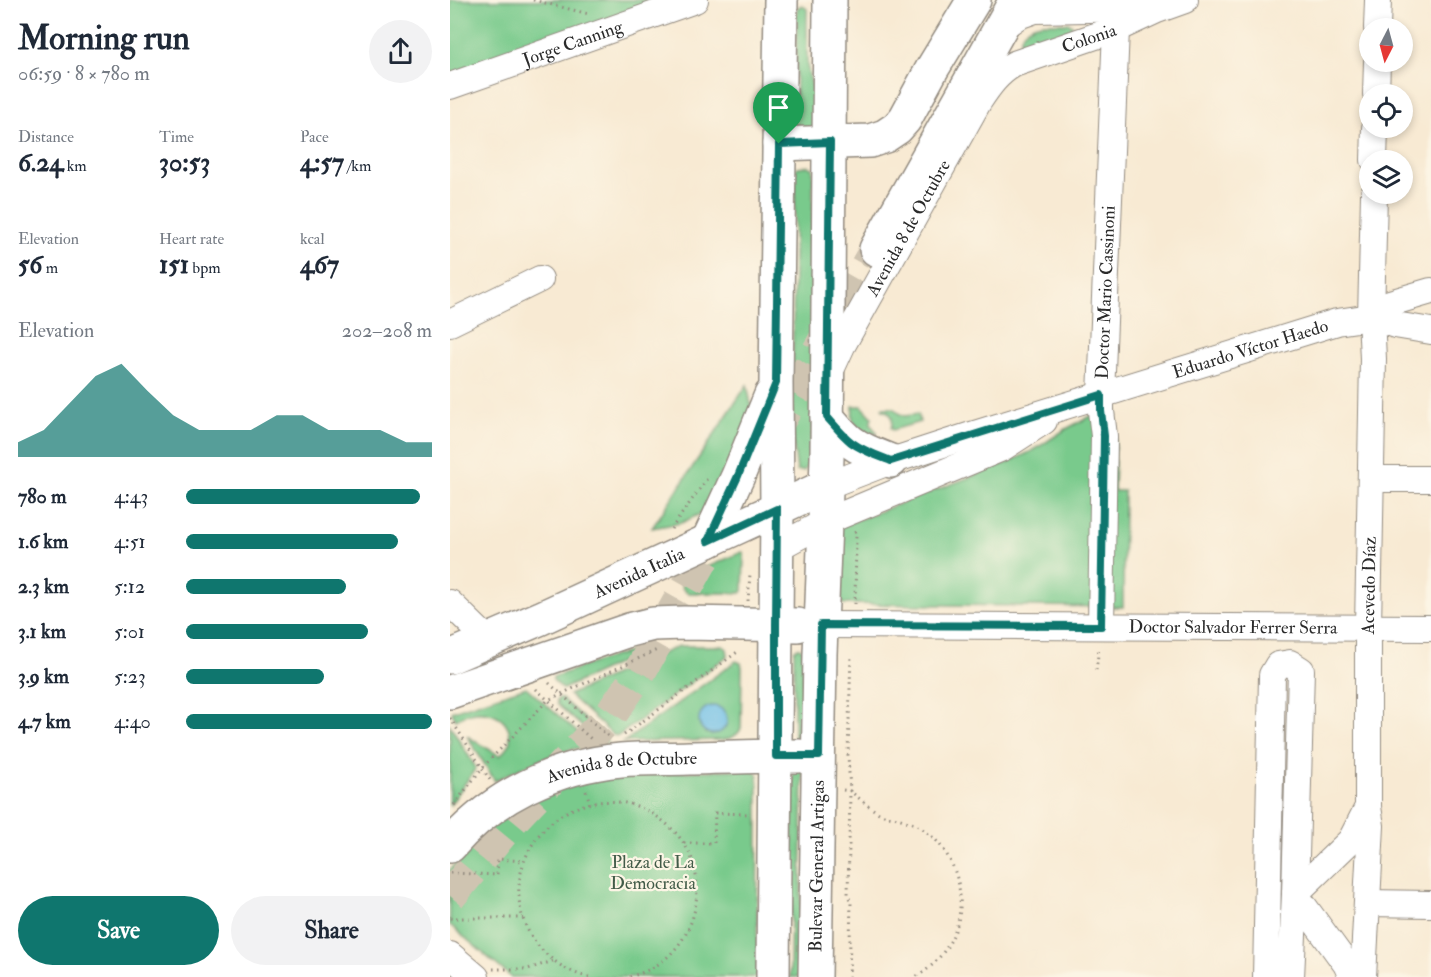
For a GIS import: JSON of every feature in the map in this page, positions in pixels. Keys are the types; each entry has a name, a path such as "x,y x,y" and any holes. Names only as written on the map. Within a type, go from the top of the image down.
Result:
{"main road":[{"path":"773,977 776,756 776,383 781,0"},
{"path":"808,0 815,67 829,100"},
{"name":"Bulevar General Artigas","path":"814,977 821,625 839,525 826,486 830,0"},
{"path":"779,144 870,141 885,136 897,128 905,119 974,0"},
{"name":"Avenida 8 de Octubre","path":"867,244 996,15 1016,0"},
{"path":"708,541 738,476 776,383"},
{"path":"827,417 852,443 891,461"},
{"name":"Avenida Italia","path":"450,657 826,486"},
{"path":"450,692 629,630 653,624 684,622 821,625"},
{"name":"Avenida 8 de Octubre","path":"450,846 465,828 501,801 537,781 578,768 621,760 776,756 818,771"}],"street":[{"name":"Jorge Canning","path":"450,86 696,0"},
{"name":"Colonia","path":"995,78 1014,64 1116,29 1185,0"},
{"path":"1377,18 1378,0"},
{"name":"Avenida 8 de Octubre","path":"996,15 1018,16 1035,10 1141,8 1157,10"},
{"name":"Doctor Mario Cassinoni","path":"1101,626 1104,436 1101,395 1116,29"},
{"name":"Avenida 8 de Octubre","path":"827,381 846,338 979,101 995,78"},
{"name":"Acevedo Díaz","path":"1363,977 1371,826 1368,807 1368,627 1374,204"},
{"path":"450,323 540,279"},
{"name":"Eduardo Víctor Haedo","path":"826,486 891,461 1101,395 1337,322 1371,317 1390,303 1431,291"},
{"path":"1371,317 1395,326 1431,331"},
{"name":"Eduardo Víctor Haedo","path":"777,548 839,525 1002,448 1066,406"},
{"path":"1371,479 1431,479"},
{"path":"450,603 489,641"},
{"name":"Doctor Salvador Ferrer Serra","path":"821,625 1431,628"},
{"path":"1266,977 1272,675 1278,665 1290,663 1301,670 1291,977"},
{"path":"1295,894 1351,840 1368,807"},
{"path":"1295,894 1346,964 1352,977"},
{"path":"1367,903 1431,904"}],"path":[{"path":"533,0 629,23"},
{"path":"839,525 856,535 855,604"},
{"path":"624,735 746,645"},
{"path":"450,810 482,768 548,700 661,648"},
{"path":"849,977 851,903 848,895 850,791 848,755 852,654"},
{"path":"519,668 561,693 615,742"},
{"path":"519,668 528,682 592,740"},
{"path":"450,718 494,787"},
{"path":"818,771 882,815 899,818 916,825 931,836 943,849 952,864 961,899 954,934 934,964 915,977"},
{"path":"589,977 568,970 553,961 541,949 530,934 523,918 519,885 524,861 535,839 546,826 574,808 608,801 644,808 659,817 684,843 697,877 698,895 695,913 680,944 654,968 628,977"},
{"path":"684,843 714,843 715,813 775,815"},
{"path":"450,873 497,874 498,859 524,861"},
{"path":"450,918 523,918"},
{"path":"465,967 528,969 553,961"}],"green space":[{"path":"450,0 677,0 450,76"},
{"path":"802,5 807,9 807,65 815,94 817,128 795,130 797,8"},
{"path":"1043,23 1069,23 1072,29 1026,47 1021,44 1022,35 1027,29"},
{"path":"798,167 813,168 813,425 808,465 804,471 797,471 792,433 795,170"},
{"path":"747,385 754,419 754,482 752,487 749,491 681,523 652,528"},
{"path":"853,406 862,406 872,417 871,424 877,434 864,431 856,425 853,419"},
{"path":"1116,406 1114,491 1124,491 1123,607 844,604 840,602 841,526 1007,463 1034,450 1066,429"},
{"path":"882,408 893,408 905,416 918,414 920,422 893,430 891,428 892,416"},
{"path":"744,553 743,591 741,593 688,593 683,589 682,582 687,576"},
{"path":"679,646 723,646 727,649 728,655 618,736 613,735 569,695"},
{"path":"651,648 563,689 553,680 553,677"},
{"path":"797,648 803,650 804,742 794,742 794,650"},
{"path":"736,661 741,663 741,728 736,735 722,740 624,742","holes":["713,706 726,715 725,727 712,734 705,733 706,708"]},
{"path":"526,687 588,743 586,746 539,760 495,781 467,736 500,756 510,744 509,730 505,723 500,718 486,712 470,713 456,720 452,713"},
{"path":"559,698 606,739 607,743 602,745 557,704"},
{"path":"450,725 476,768 450,805"},
{"path":"793,768 803,768 800,977 790,977"},
{"name":"Plaza de La Democracia","path":"752,769 758,775 757,977 511,977 450,925 450,870 485,832 517,803 577,776"}],"water":[{"path":"713,706 723,710 727,720 723,730 713,734 703,730 699,720 703,710"}],"tunnel":[{"path":"770,437 876,249"},
{"path":"450,896 515,817 609,717 638,675 722,524"}],"route":[{"path":"830,142 827,417 852,443 891,461 1101,395 1104,436 1101,626 821,625 819,756 776,756 777,509 708,541 738,476 776,383 779,144 830,142"}]}
